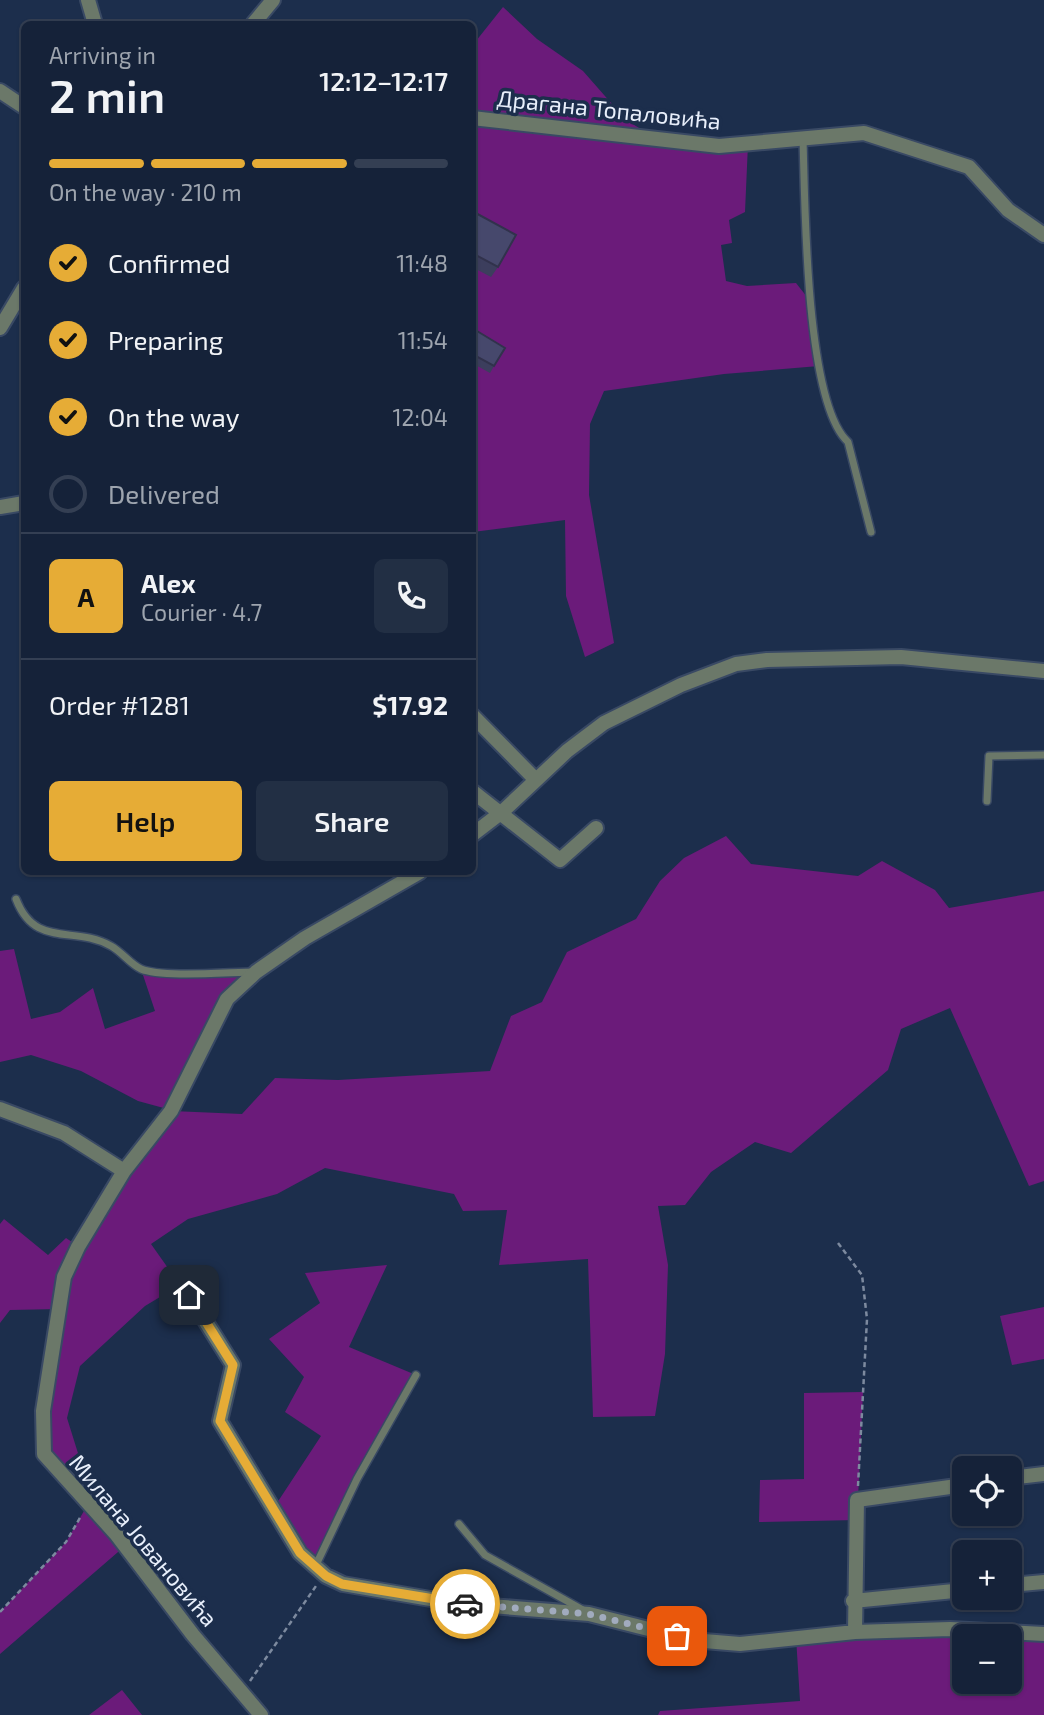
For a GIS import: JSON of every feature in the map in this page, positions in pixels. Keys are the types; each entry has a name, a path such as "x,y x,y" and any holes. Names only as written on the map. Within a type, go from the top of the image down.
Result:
{"street":[{"path":"88,0 94,21"},
{"path":"256,12 273,0"},
{"path":"0,91 21,105"},
{"name":"Драгана Топаловића","path":"476,118 719,146 864,133 969,167 1008,210 1044,235"},
{"path":"0,328 4,313 21,292"},
{"path":"0,507 21,504"},
{"path":"476,832 604,723 681,685 736,664 766,660 901,657 1044,671"},
{"path":"476,720 535,779"},
{"path":"476,794 560,860 596,828"},
{"name":"Милана Јовановића","path":"261,1715 116,1534 44,1454 43,1411 64,1277 78,1247 124,1171 172,1111 227,999 256,972 415,875"},
{"path":"0,1109 64,1133 124,1171"},
{"path":"189,1295 233,1365 220,1421 300,1553 320,1572 342,1584 454,1603 589,1614 692,1640 740,1644 855,1632 950,1629 1044,1634"},
{"path":"1022,1477 1044,1474"},
{"path":"855,1632 853,1601 857,1500 952,1487"},
{"path":"1022,1584 1044,1582"},
{"path":"853,1601 952,1591"}],"lane":[{"path":"803,139 806,238 819,366 837,432 848,442 871,532"},
{"path":"987,801 989,756 1044,754"},
{"path":"16,900 22,917 36,928 56,935 96,939 112,946 141,969 165,973 256,972"},
{"path":"320,1572 357,1479 416,1375"},
{"path":"459,1524 485,1555 589,1614"}],"path":[{"path":"838,1243 862,1275 867,1319 857,1500"},
{"path":"0,1612 66,1542 88,1504"},
{"path":"242,1693 310,1592 320,1572"}],"shaded area":[{"path":"503,7 537,39 583,71 626,120 657,139 748,144 745,212 729,220 732,243 721,245 726,281 747,286 796,283 811,302 819,366 724,374 604,391 590,424 589,495 614,643 585,657 566,596 565,520 476,532 476,41"},
{"path":"726,836 751,864 858,876 882,861 935,890 949,908 1044,891 1044,1181 1029,1186 950,1008 901,1029 888,1070 791,1153 755,1142 711,1172 685,1205 658,1206 668,1265 665,1354 655,1416 593,1417 588,1259 499,1265 507,1210 463,1211 454,1194 325,1168 277,1194 188,1219 151,1244 180,1285 145,1306 80,1366 67,1418 82,1466 55,1469 44,1454 59,1309 10,1310 0,1323 0,1224 4,1219 48,1255 66,1238 78,1246 171,1110 138,1101 81,1071 31,1055 0,1062 0,951 14,949 31,1019 60,1012 93,988 105,1029 155,1011 141,969 165,973 256,972 227,999 172,1111 242,1114 275,1078 338,1080 490,1071 511,1016 542,1002 567,952 636,919 660,881 684,858"},
{"path":"387,1265 349,1347 416,1375 357,1479 314,1567 273,1509 321,1436 285,1412 304,1377 269,1339 320,1303 305,1273"},
{"path":"1044,1307 1044,1359 1012,1365 1000,1316"},
{"path":"863,1392 857,1520 759,1522 760,1480 804,1479 804,1393"},
{"path":"88,1504 125,1546 0,1654 0,1612 66,1542"},
{"path":"1022,1634 1044,1634 1044,1715 658,1715 660,1711 800,1701 796,1637 952,1635 952,1694 1022,1694"},
{"path":"122,1690 142,1715 89,1715"}],"building":[{"path":"476,213 516,235 498,267 476,255"},
{"path":"476,330 505,348 494,366 476,356"}],"way so far":[{"path":"465,1604 589,1614 677,1636"}],"route":[{"path":"189,1295 233,1365 222,1401 220,1421 300,1553 326,1576 342,1584 465,1604"}]}
